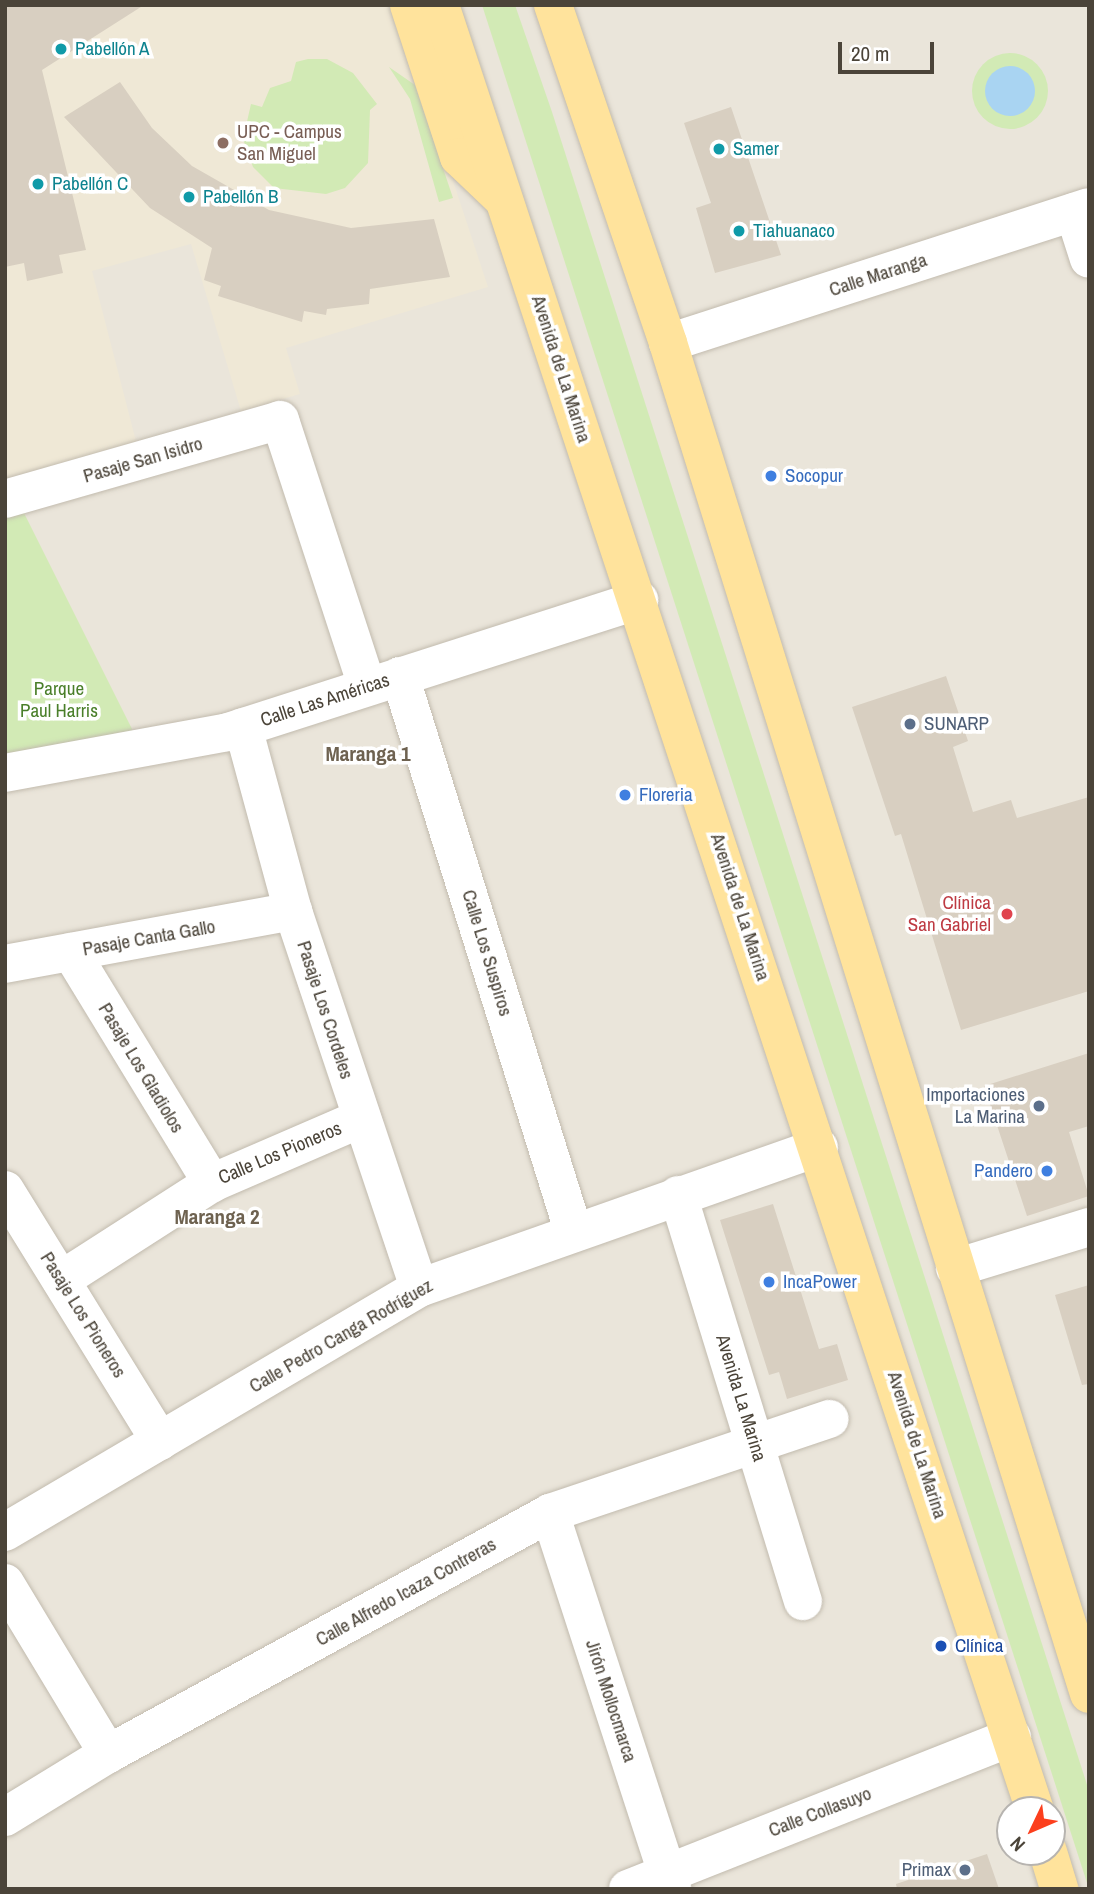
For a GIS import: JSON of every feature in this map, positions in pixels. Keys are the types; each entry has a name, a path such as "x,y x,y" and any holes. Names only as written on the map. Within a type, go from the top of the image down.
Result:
{"main road":[{"path":"409,5 459,156 505,201"},
{"path":"421,5 444,19"},
{"path":"553,5 668,343 1089,1694"},
{"name":"Avenida de La Marina","path":"444,19 639,600 1031,1796"},
{"path":"1052,1866 1059,1889"}],"street":[{"name":"Calle Maranga","path":"668,343 1082,210"},
{"path":"1082,210 1089,260"},
{"name":"Pasaje San Isidro","path":"5,499 281,420"},
{"name":"Calle Los Suspiros","path":"281,420 383,681 573,1230"},
{"name":"Calle Las Américas","path":"5,773 243,727 639,600"},
{"name":"Pasaje Los Cordeles","path":"243,727 293,911 360,1119 419,1288"},
{"name":"Pasaje Canta Gallo","path":"5,964 293,911"},
{"name":"Pasaje Los Gladiolos","path":"71,952 212,1183"},
{"name":"Calle Los Pioneros","path":"61,1280 212,1183 360,1119"},
{"name":"Calle Pedro Canga Rodríguez","path":"5,1532 419,1288 573,1230 819,1147"},
{"name":"Pasaje Los Pioneros","path":"5,1190 160,1441"},
{"name":"Avenida La Marina","path":"678,1195 803,1601"},
{"path":"955,1268 1089,1227"},
{"name":"Calle Alfredo Icaza Contreras","path":"5,1817 108,1755 550,1513 754,1442 830,1419"},
{"name":"Jirón Mollocmarca","path":"550,1513 670,1881"},
{"path":"5,1583 108,1755"},
{"name":"Calle Collasuyo","path":"628,1889 670,1881 1012,1737"}],"shaded area":[{"path":"5,5 1089,5 1089,1889 5,1889"},
{"name":"UPC - Campus San Miguel","path":"5,5 395,5 488,287 286,348 300,394 241,411 191,244 92,271 138,449 5,486"}],"green space":[{"path":"482,5 515,5 552,112 1089,1791 1089,1889 1066,1818 1066,1796 1059,1796"},
{"path":"1010,53 1024,56 1037,64 1045,77 1048,91 1045,105 1037,118 1024,126 1010,129 996,126 983,118 975,105 972,91 975,77 983,64 996,56"},
{"path":"327,59 353,73 377,104 370,110 368,163 345,188 326,194 274,188 253,167 243,139 251,104 262,107 270,88 291,81 296,62"},
{"path":"389,67 415,85 453,198 439,202 410,99"},
{"name":"Parque Paul Harris","path":"23,511 138,741 5,762 5,515"}],"water":[{"path":"1000,67 1020,67 1034,81 1034,101 1020,115 1000,115 986,101 986,81"}],"building":[{"name":"Pabellón C","path":"5,5 144,5 42,70 86,250 59,255 63,273 27,281 24,263 5,267"},
{"name":"Pabellón B","path":"120,82 152,128 192,166 269,210 351,228 434,219 450,277 370,289 369,304 327,309 326,315 304,311 302,322 218,296 221,286 204,280 212,248 150,208 64,117"},
{"path":"731,107 781,255 715,273 696,208 711,203 684,123"},
{"name":"Clínica San Gabriel","path":"946,676 968,741 953,747 973,812 1011,800 1017,818 1089,797 1089,991 961,1030 901,834 895,836 852,707"},
{"name":"Importaciones La Marina","path":"1089,1053 1089,1126 1069,1132 1089,1196 1027,1216 984,1086"},
{"name":"IncaPower","path":"773,1204 819,1349 837,1344 848,1380 787,1399 779,1372 769,1375 720,1220"},
{"path":"1089,1285 1089,1384 1082,1385 1055,1295"},
{"name":"Primax","path":"987,1854 999,1889 897,1889 896,1884"}],"place":[{"name":"Pabellón A","path":"61,49"},
{"name":"UPC - Campus San Miguel","path":"223,143"},
{"name":"Samer","path":"719,149"},
{"name":"Pabellón C","path":"38,184"},
{"name":"Pabellón B","path":"189,197"},
{"name":"Tiahuanaco","path":"739,231"},
{"name":"Socopur","path":"771,476"},
{"name":"SUNARP","path":"910,724"},
{"name":"Floreria","path":"625,795"},
{"name":"Clínica San Gabriel","path":"1007,914"},
{"name":"Importaciones La Marina","path":"1039,1106"},
{"name":"Pandero","path":"1047,1171"},
{"name":"IncaPower","path":"769,1282"},
{"name":"Clínica","path":"941,1646"},
{"name":"Primax","path":"965,1870"}],"district":[{"name":"Maranga 1","path":"368,754"},
{"name":"Maranga 2","path":"217,1217"}]}
